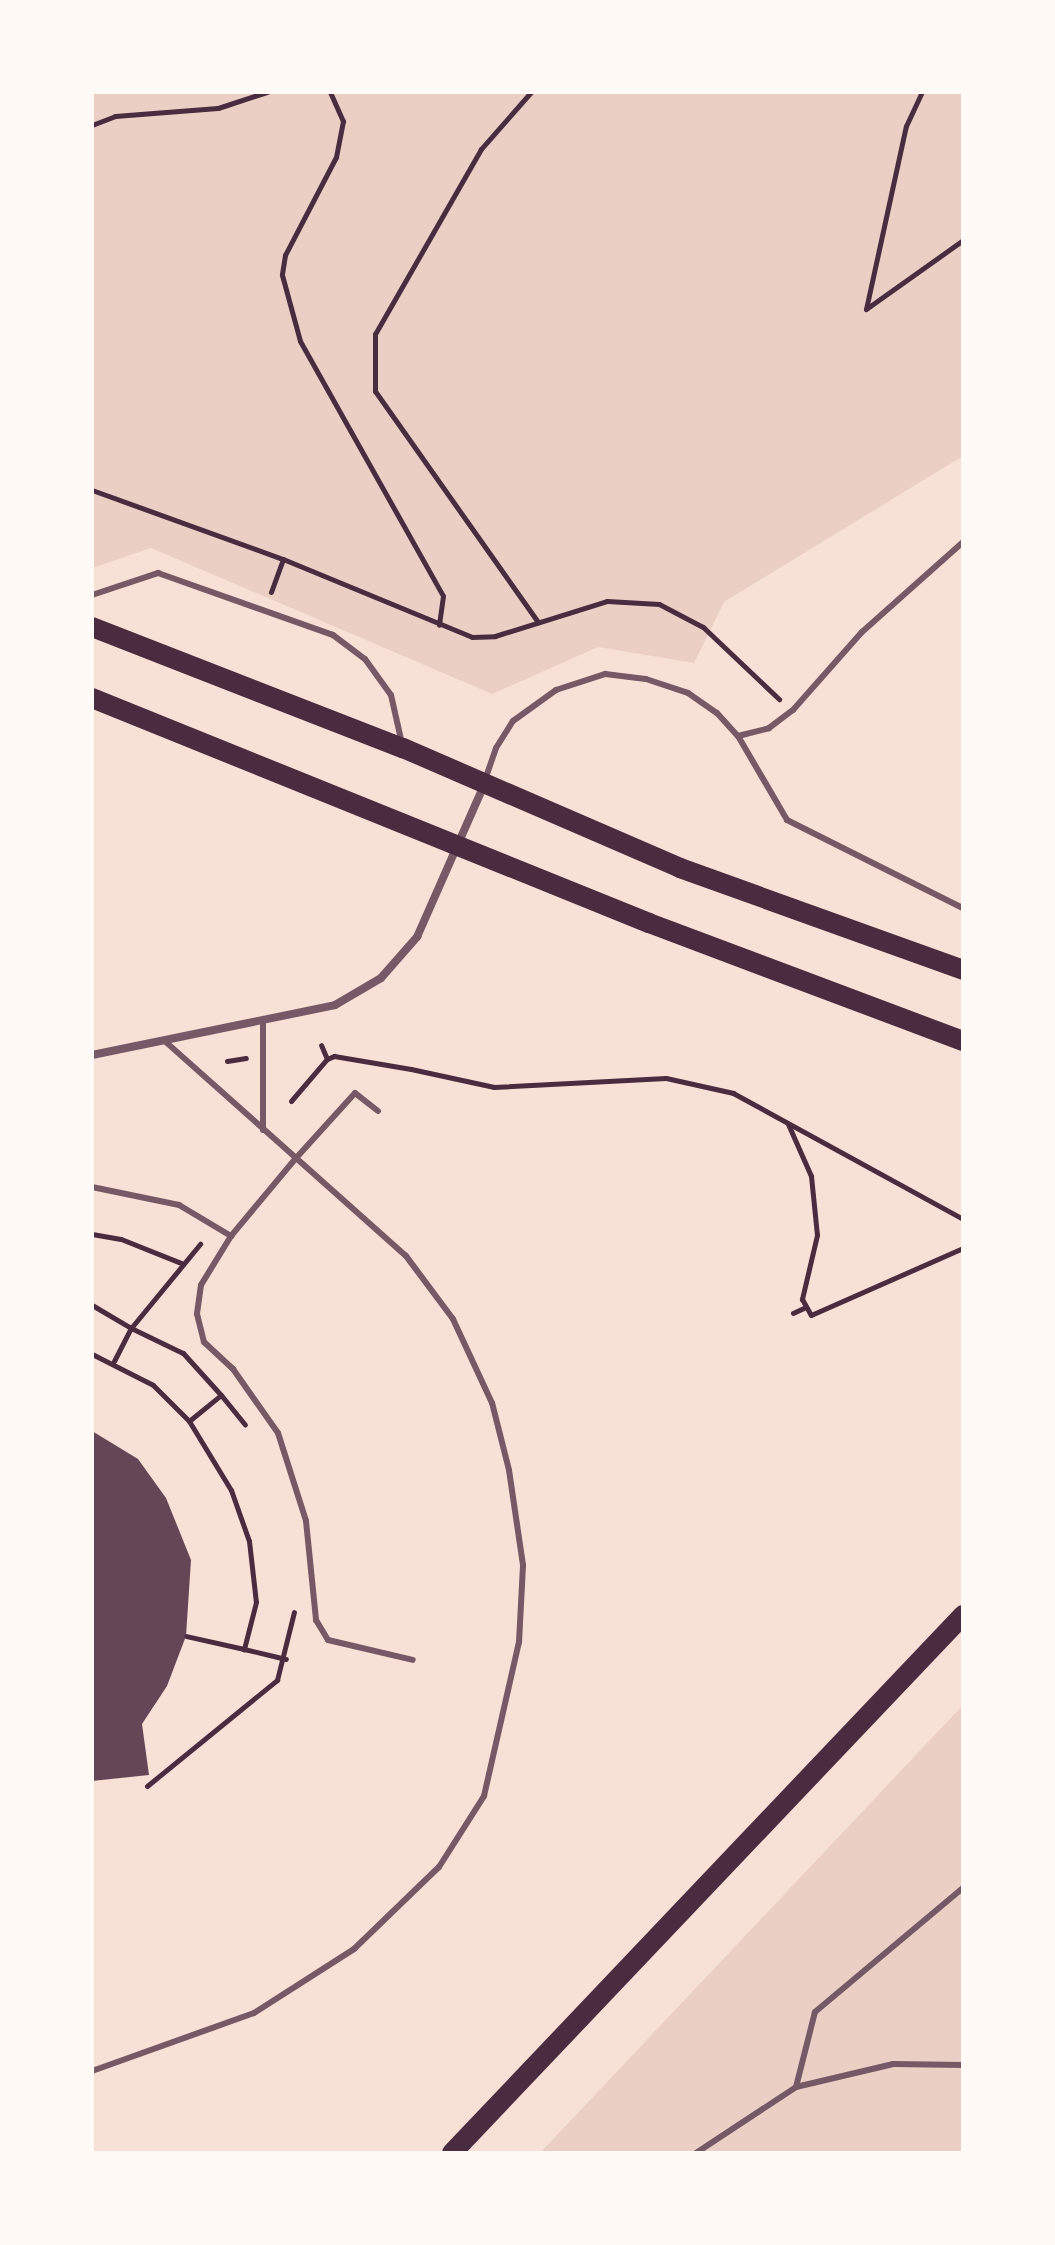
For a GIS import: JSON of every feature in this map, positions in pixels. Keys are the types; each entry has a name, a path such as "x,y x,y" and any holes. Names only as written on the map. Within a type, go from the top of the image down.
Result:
{"main road":[{"path":"92,627 403,748 680,868 963,970"},
{"path":"92,698 649,923 963,1041"},
{"path":"452,2153 963,1615"}],"street":[{"path":"92,1055 335,1005 381,978 417,937 484,784"}],"lane":[{"path":"738,736 769,728 793,710 862,632 963,542"},
{"path":"92,595 158,573 265,607 333,635 365,659 391,695 403,748"},
{"path":"484,784 496,748 513,721 556,690 605,674 646,679 688,693 717,713 738,736 787,820 963,908"},
{"path":"263,1022 263,1130"},
{"path":"92,2071 254,2013 354,1949 439,1867 484,1796 509,1703 523,1565 509,1470 492,1403 453,1319 406,1256 165,1041"},
{"path":"378,1111 355,1093 296,1158 231,1236 201,1285 197,1314 204,1342 258,1402 289,1462 306,1521 316,1620 328,1640 413,1660"},
{"path":"92,1187 179,1205 231,1236"},
{"path":"796,2087 815,2012 963,1888"},
{"path":"696,2153 796,2087 893,2064 963,2065"}],"path":[{"path":"92,125 115,116 218,108 267,92"},
{"path":"330,92 343,121 336,157 285,255 282,275 300,341 443,596 439,625"},
{"path":"531,92 481,149 375,334 375,391 538,622"},
{"path":"922,92 906,126 866,309 963,240"},
{"path":"92,490 283,559 472,637 495,636 607,601 659,604 703,627 734,661 793,710"},
{"path":"265,607 283,559"},
{"path":"321,1045 327,1059"},
{"path":"227,1061 251,1057"},
{"path":"291,1101 327,1059"},
{"path":"327,1059 380,1063 494,1087 666,1078 733,1093 963,1219"},
{"path":"788,1124 811,1176 817,1235 803,1287 806,1307 811,1315 963,1248"},
{"path":"92,1234 121,1239 181,1263"},
{"path":"114,1361 131,1328 181,1263 200,1244"},
{"path":"92,1305 183,1353 249,1430"},
{"path":"793,1313 806,1307"},
{"path":"92,1354 114,1361 153,1385 189,1421 231,1490 249,1541 256,1602 244,1649"},
{"path":"189,1421 221,1395"},
{"path":"147,1786 277,1680 286,1659 295,1601"},
{"path":"186,1636 286,1659"}],"shaded area":[{"path":"92,92 963,92 963,456 724,602 694,663 598,647 492,694 151,548 92,568"},
{"path":"963,1705 963,2153 540,2153"}],"building":[{"path":"92,1431 138,1459 166,1498 191,1560 186,1636 167,1686 142,1724 149,1775 92,1781"}]}
